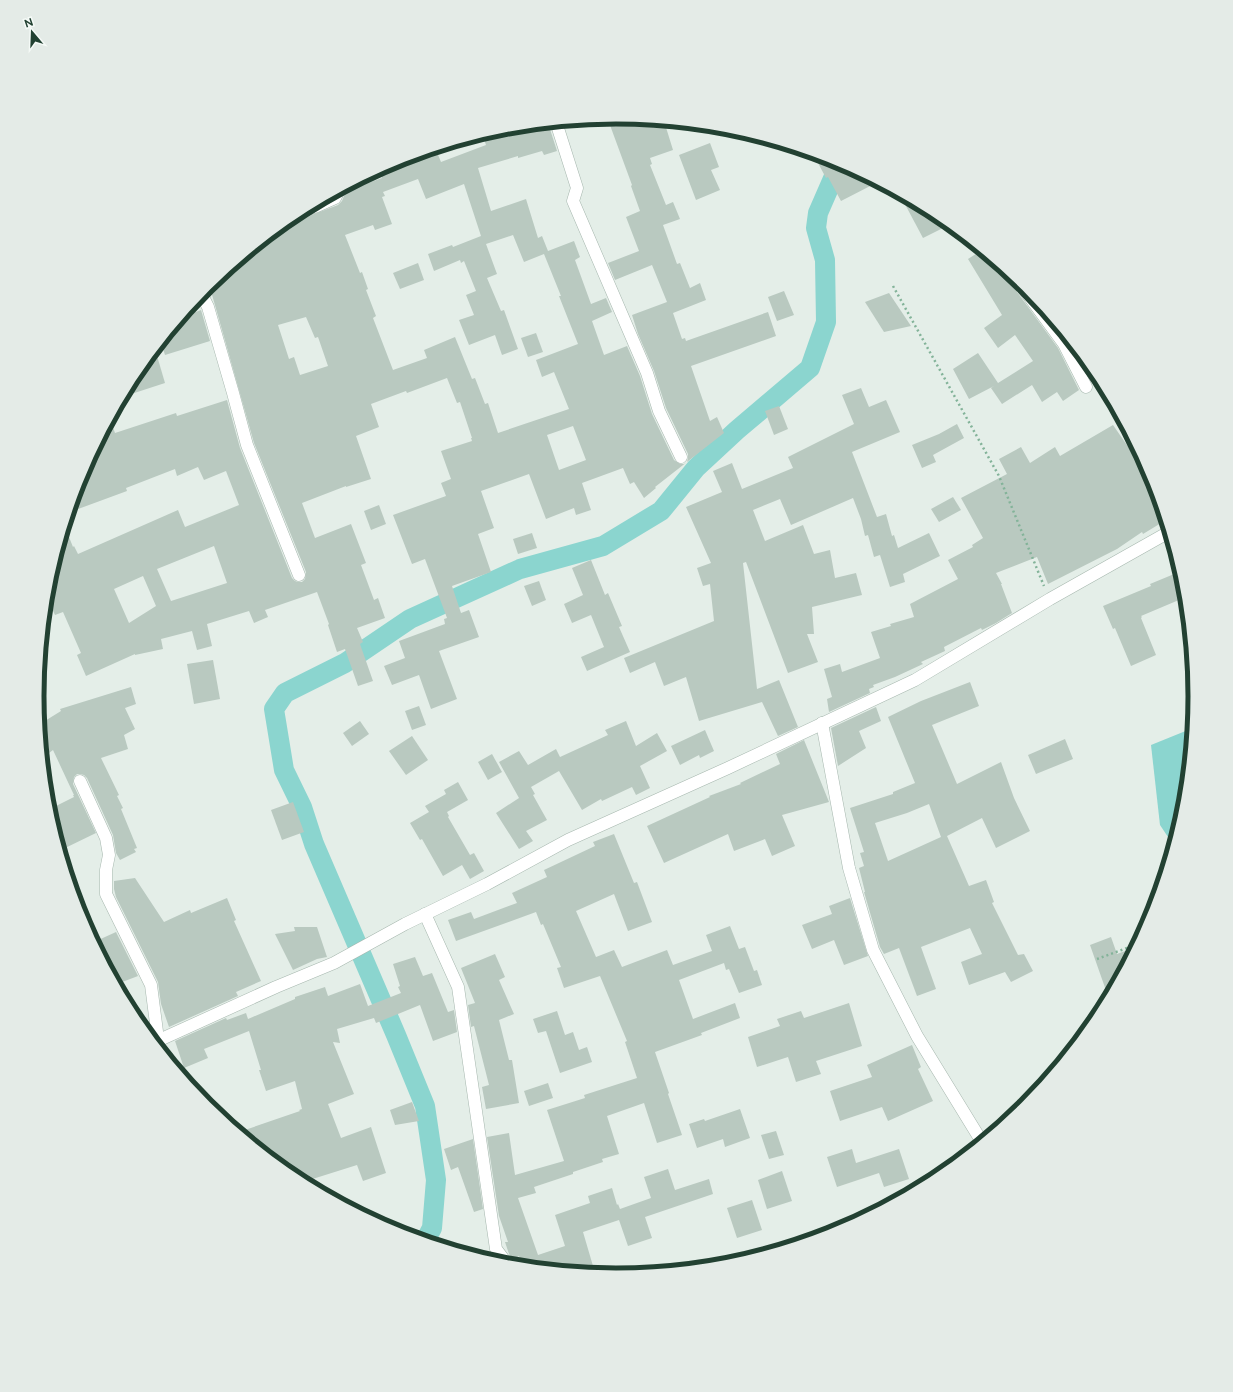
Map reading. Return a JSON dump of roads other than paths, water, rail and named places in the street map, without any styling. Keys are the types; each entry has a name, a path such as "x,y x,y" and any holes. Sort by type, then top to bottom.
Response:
{"street":[{"path":"558,127 577,188 573,201 647,373 659,411 681,457"},
{"path":"204,299 208,307 247,445 299,574"},
{"path":"1041,312 1064,344 1086,387"},
{"path":"160,1042 276,987 334,963 425,914 487,884 568,840 728,768 914,680 1050,599 1165,534"},
{"path":"822,724 849,868 873,950 917,1036 980,1138"},
{"path":"80,781 106,838 109,855 106,870 106,894 151,985 156,1037"},
{"path":"425,914 458,987 496,1249 501,1256"}],"water":[{"path":"1188,730 1184,771 1178,808 1170,840 1160,825 1151,745"}],"waterway":[{"path":"428,1236 432,1228 436,1180 425,1106 314,844 302,807 284,770 274,709 285,693 345,663 410,619 520,569 603,546 661,511 696,468 737,430 810,368 826,322 825,260 816,228 818,213 835,174 842,170"}]}
